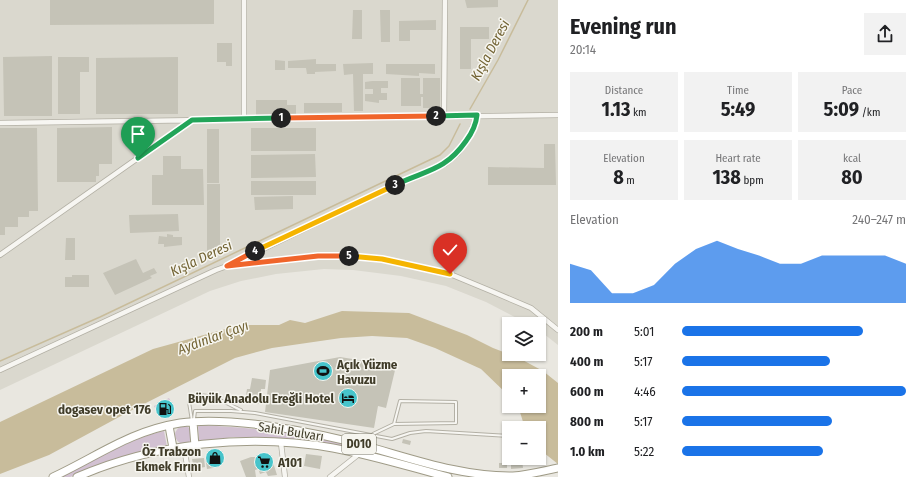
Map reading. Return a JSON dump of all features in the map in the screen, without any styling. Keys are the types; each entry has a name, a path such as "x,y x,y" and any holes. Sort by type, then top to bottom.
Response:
{"highway":[{"name":"Sahil Bulvarı","path":"53,477 134,435 169,426 193,422 231,422 308,433 346,441 463,472 507,476 535,473 558,468"},
{"path":"193,422 196,446"},
{"path":"169,426 173,448"},
{"name":"Sahil Bulvarı","path":"77,477 124,460 173,448 236,442 281,443 333,448 448,477"}],"street":[{"path":"244,0 244,119"},
{"path":"444,116 445,0"},
{"path":"0,370 227,266 402,182 445,164 457,154 469,137 474,127 477,115"},
{"path":"0,123 558,115"},
{"path":"0,255 192,120"},
{"path":"227,266 318,256 382,259 450,274 531,308 558,330"},
{"path":"281,443 285,477"},
{"path":"184,447 189,477"},
{"path":"330,477 359,454"}],"lane":[{"path":"193,422 190,419 189,402 192,398 201,396 211,396 244,412"},
{"path":"372,434 394,424 456,423 456,402 400,401 394,424"},
{"path":"193,422 195,411 244,412 372,434 392,439 410,433 426,431 502,436"}],"shaded area":[{"path":"0,0 558,0 558,345 546,336 546,317 515,317 486,302 446,286 401,276 353,270 324,269 276,274 241,281 210,291 0,390"},
{"path":"169,398 175,410 160,417 154,406"},
{"path":"198,425 247,428 296,434 368,450 391,458 290,440 233,437 199,442"},
{"path":"184,426 190,429 193,435 190,441 184,444 178,441 175,435 178,429"},
{"path":"164,431 167,447 101,464 70,477 60,477 124,445"}],"water":[{"name":"Aydınlar Çayı","path":"342,311 409,313 467,335 502,351 502,361 524,361 539,369 502,369 502,389 481,369 435,348 407,338 372,336 341,338 272,348 235,358 132,410 49,455 0,474 0,422 153,349 240,325 279,325 290,320 305,323"},
{"path":"546,373 558,383 558,464 546,455 546,421 523,421 520,413 546,413"}],"building":[{"path":"50,0 214,0 214,24 50,25"},
{"path":"465,0 498,0 498,7 467,8"},
{"path":"353,10 362,10 362,39 352,39"},
{"path":"380,10 390,10 390,42 381,42"},
{"path":"436,20 436,30 410,30 410,41 399,41 399,21"},
{"path":"460,27 489,27 489,39 471,39 471,69 460,69"},
{"path":"217,43 232,43 232,66 226,66 226,62 217,62"},
{"path":"52,56 52,116 4,116 3,57"},
{"path":"58,57 89,57 89,72 80,72 80,114 58,114"},
{"path":"178,57 178,114 96,114 96,58"},
{"path":"316,59 316,64 336,64 336,71 307,74 306,68 288,68 288,61"},
{"path":"275,60 285,61 285,70 275,70"},
{"path":"373,63 373,74 363,74 363,111 354,111 353,74 344,75 343,64"},
{"path":"386,64 435,64 435,74 419,73 419,76 386,74"},
{"path":"401,78 420,78 420,94 423,94 423,78 440,78 440,108 423,108 423,97 421,97 421,106 401,106"},
{"path":"388,81 388,88 381,88 381,93 387,93 387,100 379,100 379,103 365,101 365,94 373,94 373,89 365,89 365,82"},
{"path":"256,100 287,100 287,105 296,105 296,115 256,115"},
{"path":"304,103 342,103 342,112 304,113"},
{"path":"112,127 112,164 99,164 99,176 96,176 96,182 57,182 57,128"},
{"path":"0,128 37,128 38,211 29,211 29,217 18,217 18,227 5,227 5,235 0,235"},
{"path":"251,128 316,128 316,151 251,151"},
{"path":"207,129 219,129 219,183 207,183"},
{"path":"544,144 555,144 556,185 488,185 488,167 544,168"},
{"path":"315,154 316,177 251,178 251,155"},
{"path":"163,156 181,156 181,169 203,169 204,205 152,205 152,175 163,175"},
{"path":"251,181 316,181 316,195 251,195"},
{"path":"207,184 220,184 220,251 207,251"},
{"path":"293,196 293,209 255,210 254,197"},
{"path":"178,214 179,231 130,233 129,215"},
{"path":"167,234 173,235 173,237 182,237 182,245 164,247 164,244 158,244 159,236 167,237"},
{"path":"66,238 75,238 75,260 65,260"},
{"path":"136,259 143,273 154,268 157,273 150,276 152,278 115,295 103,273"},
{"path":"72,275 89,275 89,287 65,287 65,277 72,277"},
{"name":"Büyük Anadolu Ereğli Hotel","path":"340,357 396,366 386,408 378,406 374,428 265,412 270,370"},
{"path":"252,378 266,380 265,389 261,389 260,404 245,402 247,389 250,389"},
{"path":"403,439 411,441 410,445 402,443"},
{"path":"306,454 322,456 320,469 304,466"},
{"path":"218,455 219,467 207,469 205,457"},
{"path":"271,456 277,475 268,476 266,472 260,474 256,461"},
{"path":"255,457 258,469 255,470 256,477 246,477 240,461"},
{"path":"204,458 205,467 194,469 192,459"},
{"path":"499,463 502,463 502,465 507,465 507,468 499,468"},
{"path":"511,465 523,465 523,468 511,469"}],"waterway":[{"name":"Kışla Deresi","path":"470,109 498,60 528,0"},
{"name":"Kışla Deresi","path":"0,361 100,317 440,155 449,146 460,124"}],"place":[{"name":"Açık Yüzme Havuzu","path":"323,371"},
{"name":"Büyük Anadolu Ereğli Hotel","path":"348,398"},
{"name":"dogasev opet 176","path":"165,409"},
{"name":"Öz Trabzon Ekmek Fırını","path":"215,458"},
{"name":"A101","path":"264,462"}],"route":[{"path":"138,158 192,120 477,115 474,127 469,137 457,154 445,164 402,182 227,266 318,256 343,256 382,259 450,274"}]}
